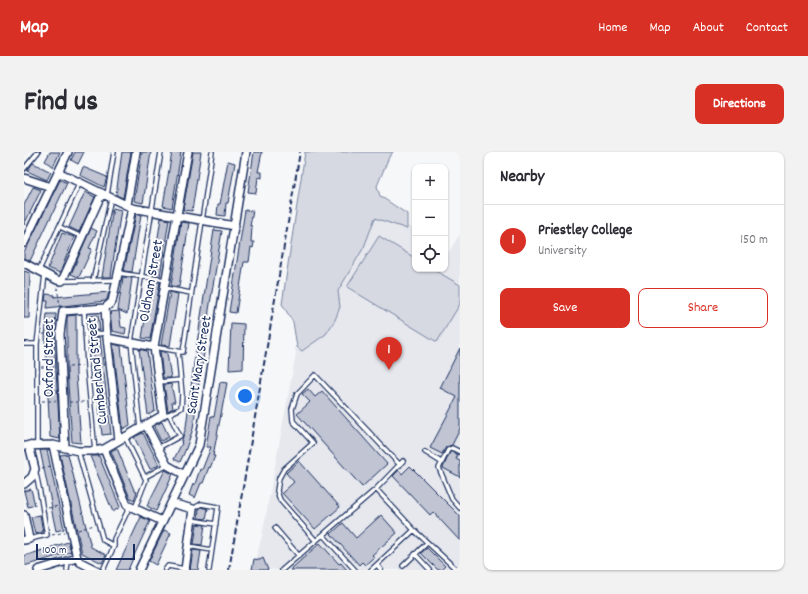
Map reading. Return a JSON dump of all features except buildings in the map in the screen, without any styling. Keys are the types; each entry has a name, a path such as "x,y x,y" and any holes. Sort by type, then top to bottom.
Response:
{"street":[{"path":"24,243 68,152"},
{"name":"Cumberland Street","path":"122,439 107,336 105,308 112,302 118,272 129,207 136,152"},
{"name":"Oldham Street","path":"166,415 154,347 188,152"},
{"name":"Saint Mary Street","path":"139,570 171,502 186,475 199,444 246,152"},
{"path":"58,172 129,207 235,226"},
{"path":"25,180 51,187"},
{"path":"24,263 60,281 82,237 107,195"},
{"name":"Oxford Street","path":"65,447 60,334 63,311 105,308"},
{"path":"107,336 154,347"},
{"path":"24,484 32,476 35,469 26,445 53,445 78,450 95,451 104,449 166,415"},
{"path":"143,427 158,448 167,465 186,475"},
{"path":"53,445 77,558 80,562 96,570"},
{"path":"104,449 127,505 162,521"},
{"path":"171,502 193,509 185,569"},
{"path":"24,515 26,539"},
{"path":"38,570 77,558"}],"lane":[{"path":"24,169 38,152"},
{"path":"93,281 114,152"},
{"path":"143,427 131,342 161,152"},
{"path":"154,347 183,352 212,152"},
{"path":"37,445 37,344 42,273 60,226 80,182"},
{"path":"60,226 82,237"},
{"path":"118,272 166,280"},
{"path":"60,281 116,280"},
{"path":"164,288 191,293"},
{"path":"84,310 95,451"},
{"path":"85,335 107,336"},
{"path":"24,344 37,344"},
{"path":"158,448 180,436 166,415 181,408 182,394 178,351"},
{"path":"316,541 280,500 277,491 279,478 284,469 313,443 293,421 292,409 297,394 315,375 400,465"},
{"path":"159,382 180,380"},
{"path":"103,570 114,546 114,540 146,480 122,439"},
{"path":"460,452 452,448 448,450 440,470 452,498 460,508"},
{"path":"78,450 102,540 114,546"},
{"path":"426,452 442,462"},
{"path":"282,570 376,489 403,461"},
{"path":"145,477 167,465"},
{"path":"26,539 47,535 42,509 41,492 35,469"},
{"path":"376,489 426,543 457,570"},
{"path":"193,509 201,504 218,506 209,570"},
{"path":"192,520 216,524"},
{"path":"274,528 299,556"},
{"path":"371,570 414,530"},
{"path":"323,535 355,570"},
{"path":"403,566 426,543"},
{"path":"188,546 212,550"},
{"path":"415,554 430,570"},
{"path":"67,570 68,560"},
{"path":"377,565 381,570"},
{"path":"165,570 168,566 185,569"}],"path":[{"path":"60,281 60,307 63,311"},
{"path":"38,334 60,334"},
{"path":"37,402 91,402"},
{"path":"35,469 57,464"},
{"path":"42,509 65,504"},
{"path":"47,535 98,524"}],"shaded area":[{"path":"305,152 393,152 389,157 377,186 380,196 407,214 407,229 375,218 364,247 338,291 340,307 335,320 326,334 302,351 297,347 293,322 282,304"},
{"path":"365,197 412,228 412,272 448,272 448,251 449,252 460,234 460,570 253,570 262,536 296,353 295,348"},
{"path":"379,236 412,256 412,272 438,272 460,285 460,304 437,342 347,287"}],"railway":[{"path":"229,570 300,152"}],"place":[{"name":"Priestley College","path":"389,370"}]}
